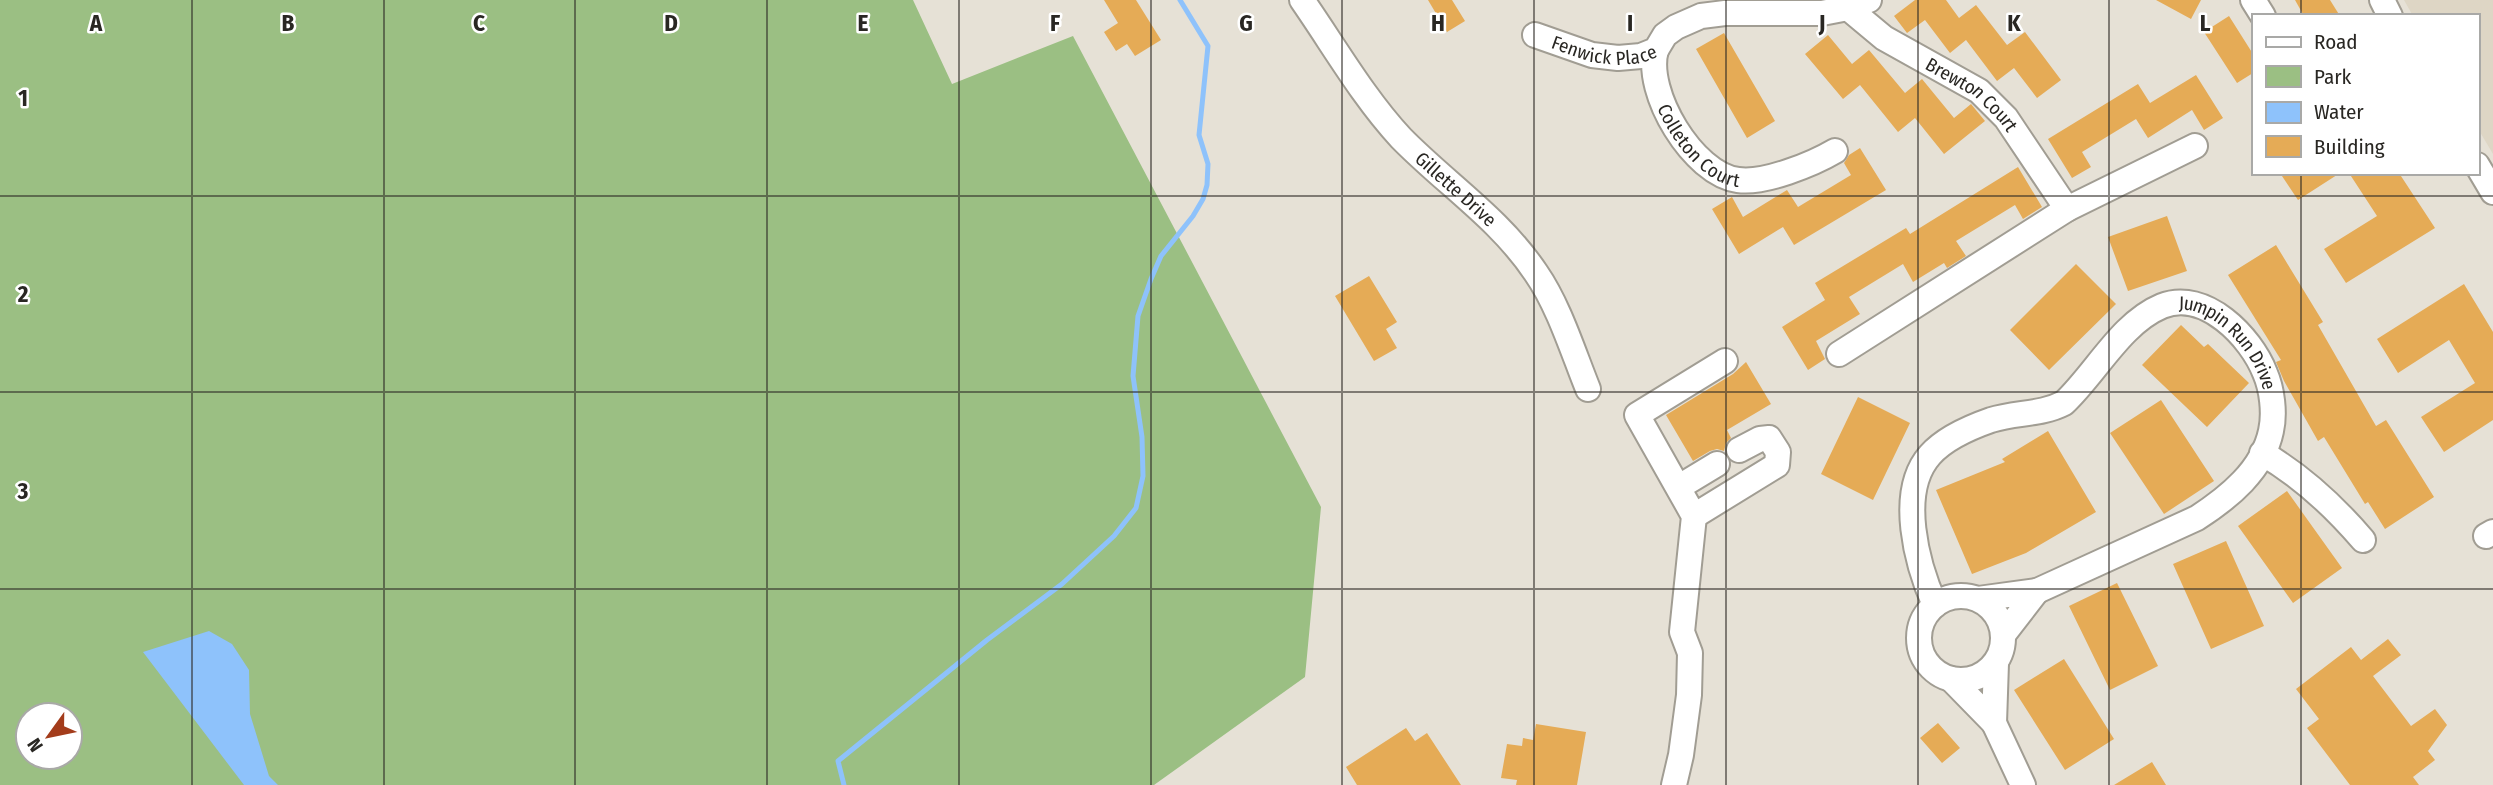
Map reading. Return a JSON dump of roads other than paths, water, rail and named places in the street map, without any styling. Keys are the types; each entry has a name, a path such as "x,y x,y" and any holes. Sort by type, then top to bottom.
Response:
{"street":[{"name":"Gillette Drive","path":"1302,0 1386,121 1490,217 1519,249 1538,275 1588,389"},
{"name":"Fenwick Place","path":"1535,35 1592,55 1618,58 1641,56 1656,50 1665,35 1676,27 1700,16 1751,12 1803,15 1858,4"},
{"name":"Brewton Court","path":"1858,4 1884,38 1979,91 2006,118 2067,209"},
{"name":"Colleton Court","path":"1656,50 1653,67 1659,94 1669,116 1688,146 1714,170 1738,180 1750,180 1800,168 1835,151"},
{"path":"1839,354 2067,209 2195,146"},
{"path":"2479,168 2493,192"},
{"name":"Jumpin Run Drive","path":"1936,605 1919,561 1913,499 1917,478 1929,455 1940,445 1990,420 2043,412 2064,403 2133,325 2166,304 2190,303 2217,315 2242,337 2265,372 2271,401 2271,432 2262,453 2238,488 2197,518 2037,591 1978,599 1956,597 1936,605 1922,623 1920,645 1929,665 1951,679 1994,723 2023,785"},
{"path":"1674,785 1689,695 1690,653 1682,632 1694,516 1637,415 1725,361"},
{"path":"1694,516 1777,465 1778,452 1769,438 1760,439 1739,450"},
{"path":"2262,453 2319,492 2363,540"},
{"path":"1679,487 1717,464"},
{"name":"Jumpin Run Drive","path":"1994,723 1996,663 2003,644 2003,635 2037,591"},
{"path":"1978,599 1995,613 2003,635"},
{"path":"1951,679 1968,680 1978,677 1996,663"}],"water":[{"path":"209,631 232,644 249,670 250,714 269,776 278,785 244,785 143,652"}],"waterway":[{"path":"844,785 838,761 987,640 1062,584 1114,536 1136,508 1143,476 1142,437 1133,376 1138,316 1161,256 1193,216 1203,199 1207,185 1208,164 1199,135 1208,46 1180,0"}]}
